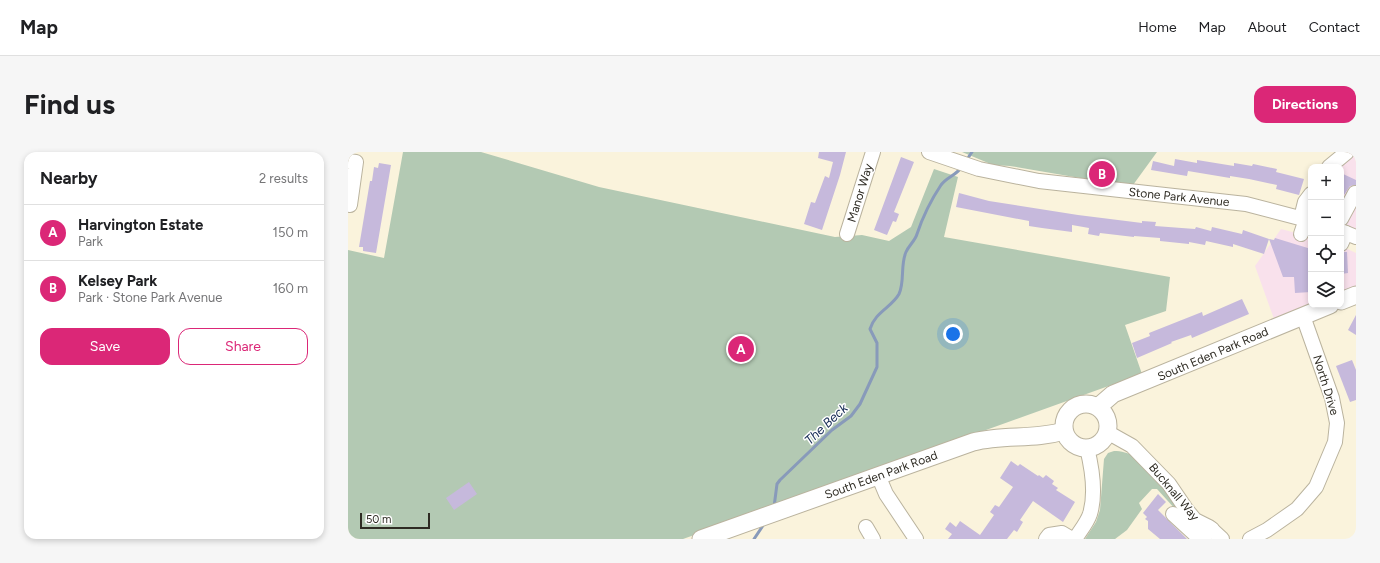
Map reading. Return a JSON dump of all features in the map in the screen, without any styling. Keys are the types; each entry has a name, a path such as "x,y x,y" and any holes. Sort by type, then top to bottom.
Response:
{"main road":[{"path":"1344,300 1356,294"},
{"name":"South Eden Park Road","path":"1098,407 1102,401 1113,394 1321,308"},
{"path":"1085,403 1098,407 1103,411 1108,420 1107,432 1101,442 1087,448 1076,445 1064,431 1065,418 1074,408 1085,403"},
{"name":"South Eden Park Road","path":"701,539 983,439 1038,437 1064,431"}],"street":[{"name":"Manor Way","path":"847,234 873,152"},
{"name":"Stone Park Avenue","path":"929,152 979,169 1039,181 1246,204 1306,219"},
{"path":"1333,164 1347,152"},
{"path":"348,161 356,162 350,205"},
{"path":"1344,213 1355,193"},
{"path":"1301,234 1306,219 1305,202 1308,198"},
{"name":"North Drive","path":"1250,539 1267,530 1297,509 1316,487 1335,442 1337,422 1332,398 1303,316"},
{"name":"Bucknall Way","path":"1107,432 1132,446 1170,484 1195,520 1217,534"},
{"path":"1075,539 1090,514 1093,494 1090,461 1087,448"},
{"path":"878,475 886,494 916,539"},
{"path":"1173,514 1199,538 1217,534"},
{"path":"1046,539 1049,535 1062,533 1072,539"}],"shaded area":[{"path":"1337,152 1356,152 1356,229 1344,225 1344,164 1323,164"},
{"path":"1281,229 1308,236 1308,306 1274,319 1255,266"},
{"path":"1344,247 1356,253 1356,286 1344,292"}],"green space":[{"path":"403,152 481,152 599,187 835,237 862,235 889,241 911,227 934,169 958,177 944,237 1170,277 1166,311 1125,325 1142,374 683,539 348,539 348,250 384,258"},
{"path":"962,152 1157,152 1133,185 1086,179 1010,166 993,165"},
{"path":"1114,451 1125,452 1140,460 1148,473 1159,480 1186,521 1157,489 1152,489 1139,503 1142,509 1127,530 1115,539 1085,539 1096,522 1100,510 1104,459 1108,453"}],"building":[{"path":"819,152 846,152 822,230 804,224 811,202 815,203 825,176 829,178 833,162 818,158"},
{"path":"901,157 914,162 894,212 899,214 896,222 893,221 887,235 874,230"},
{"path":"1175,159 1197,163 1197,160 1234,166 1234,163 1252,166 1253,164 1277,169 1276,172 1304,179 1299,195 1276,189 1277,185 1249,179 1230,176 1230,178 1188,171 1187,176 1151,170 1153,161 1174,166"},
{"path":"379,163 391,165 376,253 363,251 363,247 359,247 370,181 372,181 374,167 378,168"},
{"path":"1344,174 1356,180 1356,185 1350,186 1344,195"},
{"path":"959,193 989,201 1078,215 1142,223 1142,221 1156,222 1155,226 1195,229 1196,227 1211,231 1212,227 1242,234 1243,230 1269,239 1264,254 1233,244 1233,247 1206,241 1205,245 1189,242 1189,244 1160,241 1160,238 1100,233 1099,236 1088,234 1089,228 1072,225 1072,232 1042,228 1029,226 1029,221 956,207"},
{"path":"1275,238 1308,248 1308,292 1295,293 1294,277 1283,277 1269,239 1274,240"},
{"path":"1344,252 1347,252 1348,273 1344,274"},
{"path":"1242,299 1249,314 1192,338 1191,335 1171,342 1172,343 1137,358 1132,343 1150,336 1149,333 1202,312 1203,316"},
{"path":"1356,315 1356,335 1348,330"},
{"path":"1352,360 1356,370 1356,400 1350,402 1336,366"},
{"path":"1011,461 1018,466 1020,464 1043,478 1046,475 1054,481 1052,484 1058,488 1056,490 1075,502 1063,522 1033,501 1020,520 1023,522 1017,532 1014,530 1007,539 948,539 952,534 945,529 950,522 956,527 960,521 980,535 994,515 990,512 995,505 999,507 1013,487 1000,478"},
{"path":"469,482 477,494 454,510 446,498"},
{"path":"1158,494 1166,502 1158,510 1187,539 1160,539 1148,529 1148,521 1145,519 1147,517 1143,513"}],"waterway":[{"name":"The Beck","path":"966,161 972,152"},
{"name":"The Beck","path":"774,507 777,484 780,480 832,430 851,416 860,404 877,367 877,343 870,329 872,323 896,299 899,294 902,284 904,257 916,236 934,196 943,182 962,167"},
{"name":"The Beck","path":"754,539 764,524"}],"place":[{"name":"Kelsey Park","path":"1102,174"},
{"name":"Harvington Estate","path":"741,349"}]}
